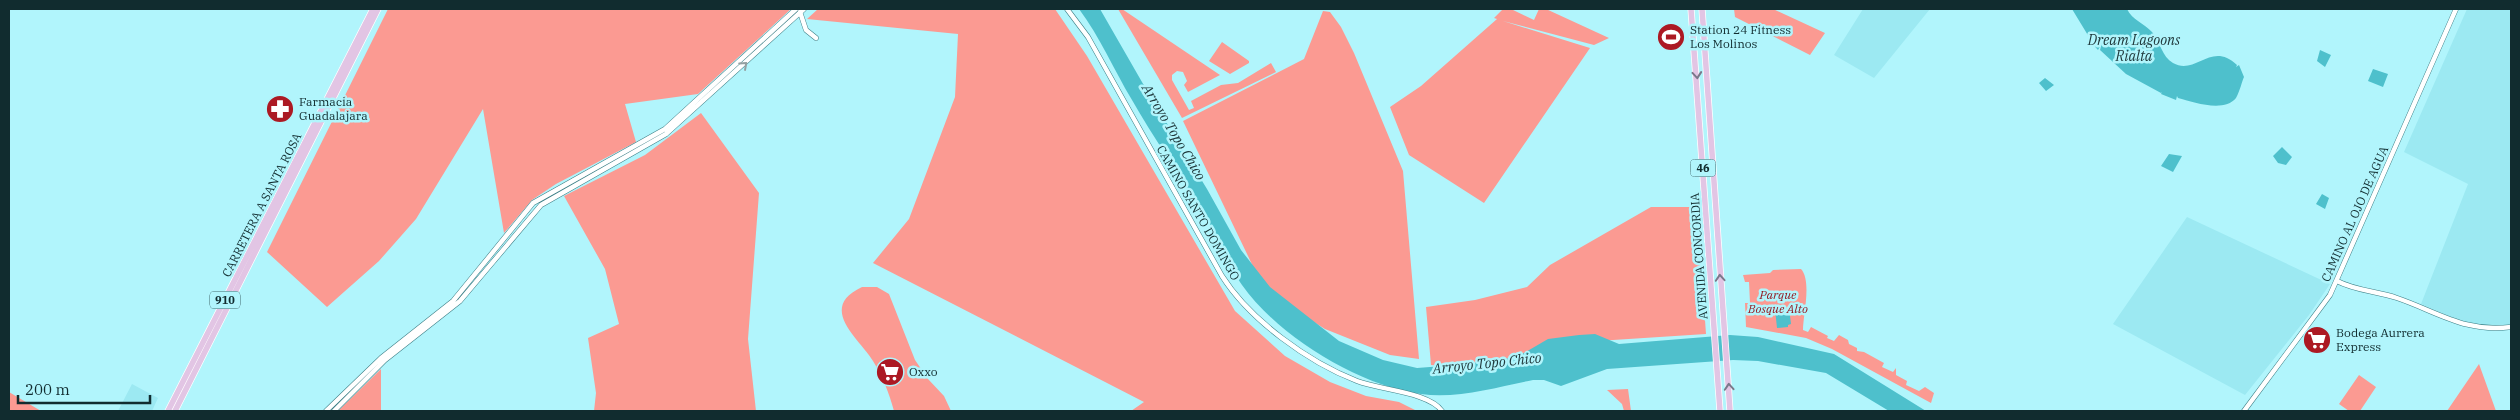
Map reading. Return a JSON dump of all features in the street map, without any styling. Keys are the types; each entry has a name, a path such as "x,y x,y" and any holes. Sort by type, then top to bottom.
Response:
{"main road":[{"name":"CARRETERA A SANTA ROSA","path":"168,411 376,9"},
{"name":"CARRETERA A SANTA ROSA","path":"175,411 376,9"},
{"name":"AVENIDA CONCORDIA","path":"1691,9 1720,411"},
{"name":"AVENIDA CONCORDIA","path":"1701,11 1730,411"}],"street":[{"name":"CAMINO SANTO DOMINGO","path":"1067,9 1088,38 1222,276 1245,307 1303,352 1345,376 1373,386 1426,399 1436,404 1442,411"},
{"name":"CAMINO AL OJO DE AGUA","path":"2244,411 2323,306 2337,281 2456,9"},
{"path":"800,10 806,30 816,38"},
{"path":"326,411 381,358 453,301 533,204 664,129 800,10"},
{"path":"334,411 385,360 460,301 540,204 666,134 800,10"},
{"path":"2337,281 2346,286 2397,298 2477,328 2511,326"}],"shaded area":[{"path":"1863,9 1930,9 1874,78 1834,55"},
{"path":"2467,9 2511,9 2511,324 2479,329 2421,304 2468,184 2404,152"},
{"path":"2187,217 2330,284 2309,315 2245,395 2113,324"},
{"path":"132,384 158,398 152,411 118,411"}],"green space":[{"path":"388,9 791,9 698,94 625,104 636,142 556,184 532,200 504,233 483,109 416,219 379,261 327,307 267,252"},
{"path":"818,9 1055,9 1087,56 1235,311 1285,356 1330,382 1366,396 1399,402 1417,411 1131,411 1144,402 873,263 909,219 955,97 958,34 807,19"},
{"path":"1118,9 1122,9 1220,75 1188,92 1184,85 1187,81 1183,72 1177,71 1172,75 1172,80 1189,110 1194,108 1191,101 1221,85 1238,83 1271,63 1276,72 1182,118"},
{"path":"1503,9 1511,9 1534,20 1539,9 1546,9 1609,38 1594,45 1503,21 1590,48 1484,203 1409,155 1390,107 1421,86 1497,19 1494,18"},
{"path":"1734,9 1773,9 1825,33 1810,55 1735,17"},
{"path":"1323,11 1330,12 1341,27 1354,53 1403,171 1419,359 1390,355 1325,329 1285,304 1261,283 1183,121 1304,59"},
{"path":"1222,42 1249,61 1249,63 1230,74 1209,61"},
{"path":"701,113 759,193 748,339 756,411 594,411 596,393 588,338 619,324 605,269 564,196 645,155"},
{"path":"1651,207 1697,207 1706,334 1582,342 1571,353 1465,368 1431,365 1426,307 1475,300 1527,287 1550,265"},
{"name":"Parque Bosque Alto","path":"1801,269 1806,281 1803,330 1808,332 1811,327 1834,341 1839,335 1848,340 1849,344 1857,348 1857,351 1864,352 1884,363 1882,367 1893,372 1896,368 1896,375 1907,381 1906,385 1919,391 1925,387 1934,393 1931,403 1832,349 1806,338 1746,327 1745,303 1750,303 1749,282 1745,282 1743,275 1770,273 1773,270"},
{"path":"862,287 877,287 889,294 915,360 928,379 944,396 951,411 894,411 880,373 845,323 842,314 843,304 849,295"},
{"path":"2479,364 2496,411 2447,411"},
{"path":"381,369 381,411 338,411"},
{"path":"2359,375 2376,387 2360,411 2349,411 2339,404"},
{"path":"1628,389 1631,411 1624,411 1622,404 1607,390"},
{"path":"9,392 41,411 9,411"}],"water":[{"name":"Arroyo Topo Chico","path":"1079,9 1100,9 1241,250 1270,287 1339,341 1383,360 1417,368 1517,357 1548,339 1579,335 1595,334 1619,344 1730,335 1758,337 1834,354 1926,411 1889,411 1826,373 1758,361 1733,360 1607,369 1561,386 1544,380 1533,380 1477,392 1449,395 1421,394 1372,381 1322,356 1298,340 1257,304 1242,285 1200,208 1140,114 1100,42"},
{"name":"Dream Lagoons Rialta","path":"2072,9 2127,9 2132,16 2152,32 2169,60 2181,66 2211,57 2228,58 2237,65 2236,67 2239,65 2244,77 2236,98 2224,105 2216,106 2192,102 2177,96 2176,100 2161,94 2162,92 2126,74 2100,50 2102,43 2098,50 2088,39 2091,37 2089,37"},
{"path":"2320,50 2331,55 2325,67 2317,61"},
{"path":"2373,69 2388,74 2383,87 2368,81"},
{"path":"2045,78 2054,85 2046,91 2039,83"},
{"path":"2282,147 2292,157 2286,165 2278,163 2273,156"},
{"path":"2169,154 2182,156 2173,172 2161,166"},
{"path":"2322,194 2329,198 2325,209 2316,204"},
{"path":"1789,308 1791,324 1788,327 1777,328 1775,309"}],"place":[{"name":"Station 24 Fitness Los Molinos","path":"1671,37"},
{"name":"Farmacia Guadalajara","path":"280,109"},
{"name":"Bodega Aurrera Express","path":"2317,340"},
{"name":"Oxxo","path":"890,372"}]}
